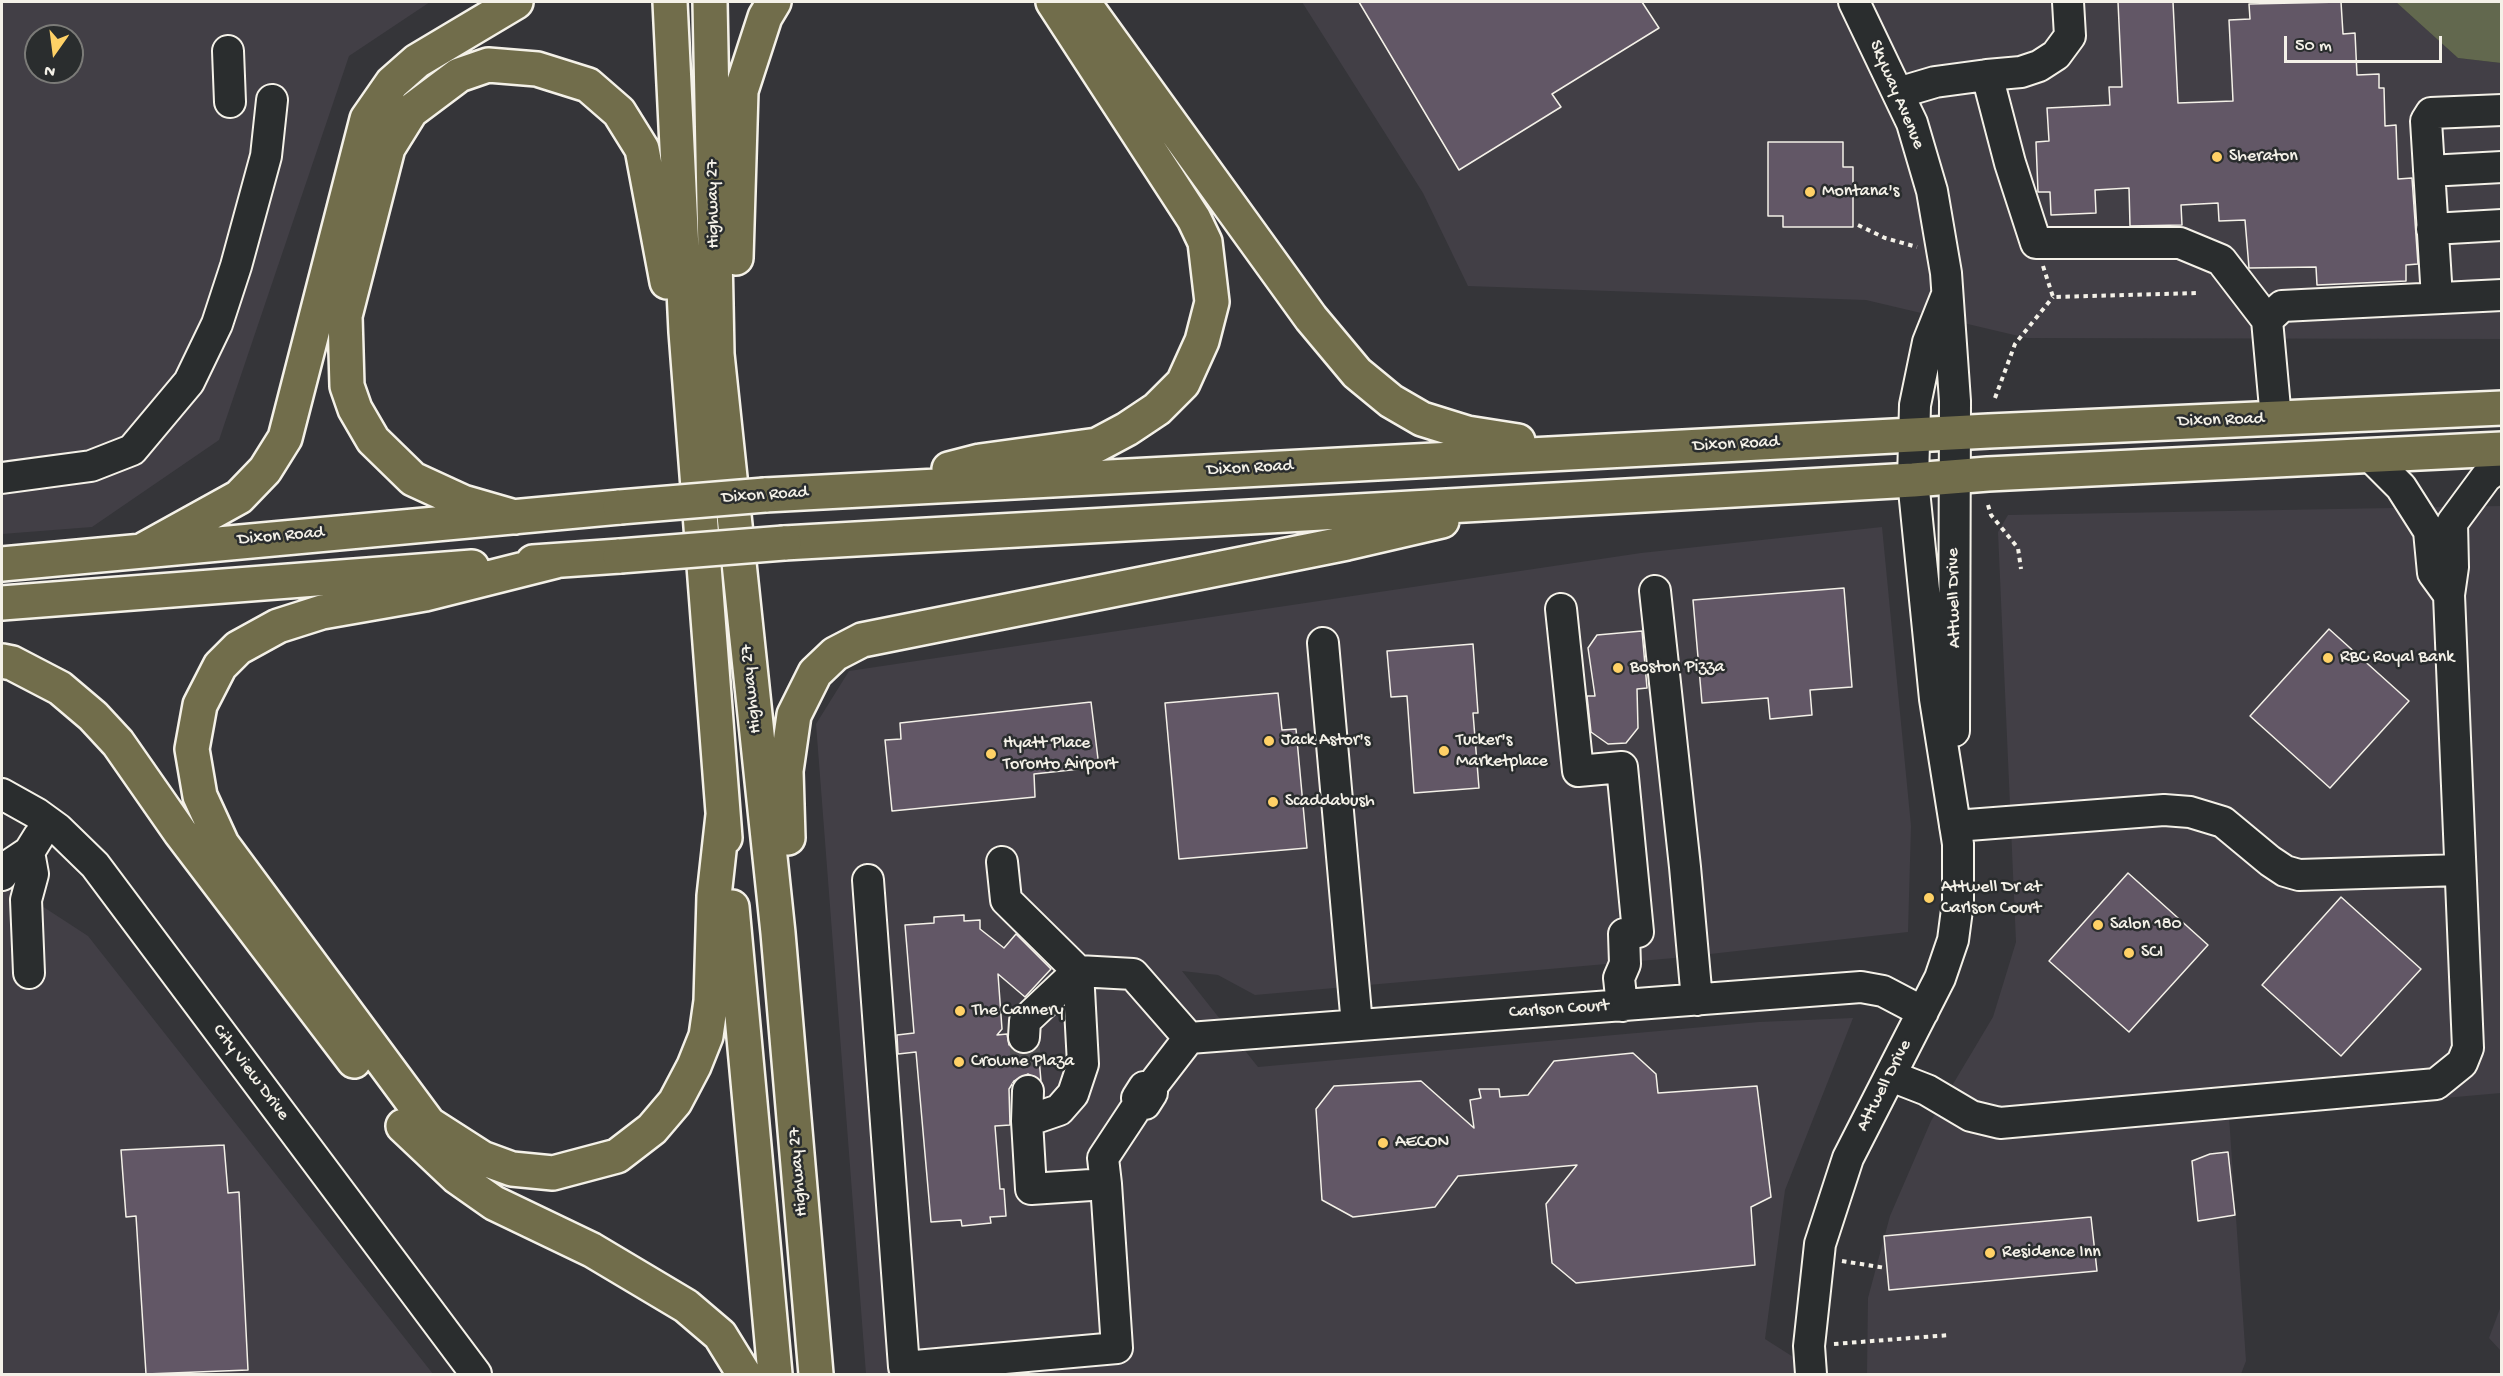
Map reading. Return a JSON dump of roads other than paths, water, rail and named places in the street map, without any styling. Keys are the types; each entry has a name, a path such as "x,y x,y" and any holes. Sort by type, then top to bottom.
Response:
{"main road":[{"path":"145,549 239,497 265,470 285,438 366,119 392,83 417,61 516,2"},
{"name":"Highway 27","path":"670,2 686,332 723,815 775,1374"},
{"name":"Highway 27","path":"710,2 717,354 778,933 816,1374"},
{"path":"717,354 736,273 741,91 765,16 774,2"},
{"path":"855,490 980,461 1097,445 1157,410 1183,383 1202,341 1212,302 1205,242 1194,219 1053,2"},
{"path":"1083,2 1311,318 1357,373 1391,401 1422,419 1467,433 1606,451"},
{"path":"515,517 463,502 413,479 374,440 355,409 347,386 345,316 388,148 411,111 459,75 488,65 537,69 588,85 619,111 642,148 666,280 686,332"},
{"name":"Dixon Road","path":"2,564 145,549 765,495 1915,437 1955,433 2502,408"},
{"path":"2,603 784,543 1530,500 2502,449"},
{"path":"778,933 789,852 786,771 794,715 815,673 835,654 862,640 1347,543 1530,500"},
{"path":"556,561 425,594 322,612 278,626 238,648 220,666 200,705 192,750 200,796 222,844 429,1124 482,1158 512,1169 553,1173 617,1156 643,1136 675,1102 694,1066 706,1036 711,1001 714,896 723,815"},
{"path":"2,661 60,688 93,716 118,743 180,832 408,1133 457,1177 494,1203 592,1250 686,1305 720,1335 744,1374"}],"street":[{"name":"Skyway Avenue","path":"1854,2 1912,123 1932,191 1944,255 1955,401 1955,433"},
{"path":"1898,93 1935,82 2021,72 2039,66 2056,55 2070,36 2068,2"},
{"path":"228,51 230,102"},
{"path":"1987,75 2010,163 2036,243 2180,243 2221,260 2267,320 2276,419"},
{"path":"2,478 91,466 132,450 189,382 217,324 236,266 266,156 272,100"},
{"path":"2437,298 2426,121 2431,113 2502,110"},
{"path":"2429,171 2502,167"},
{"path":"2432,229 2502,225"},
{"path":"2267,320 2282,306 2502,295"},
{"name":"Skyway Avenue","path":"1915,437 1916,405 1928,342 1946,297"},
{"name":"Attwell Drive","path":"1954,813 1953,477 1955,433"},
{"name":"Attwell Drive","path":"1810,1360 1820,1244 1848,1158 1940,978 1953,940 1959,865 1954,813 1935,699 1913,480 1915,437"},
{"path":"2370,456 2401,487 2429,531 2433,573 2449,595"},
{"path":"1891,1076 1927,1090 1971,1116 2000,1123 2436,1084 2462,1063 2468,1048 2449,595 2453,567 2452,523 2486,477 2502,465"},
{"path":"1655,591 1685,867 1696,1000"},
{"path":"1561,609 1578,771 1622,768 1622,934 1625,964 1620,992"},
{"path":"1323,643 1357,1025"},
{"name":"City View Drive","path":"2,795 49,822 95,865 476,1374"},
{"path":"1954,813 2164,810 2190,812 2223,822 2270,861 2285,871 2299,875 2460,870"},
{"path":"2,875 8,866 29,852 49,822"},
{"path":"29,852 33,874 26,900 29,974"},
{"path":"868,880 904,1367 1118,1348 1103,1158 1145,1095 1189,1038 1133,974 1078,971 1006,900 1002,862"},
{"path":"1024,1037 1025,1022 1078,971"},
{"path":"1027,1121 1059,1110 1073,1094 1083,1064 1078,971"},
{"name":"Carlson Court","path":"1189,1038 1357,1025 1620,992 1696,1000 1861,987 1882,991 1923,1012"},
{"path":"1028,1091 1027,1121 1031,1189 1106,1185"}],"tunnel":[{"path":"1024,1037 1028,1091"}],"place":[{"name":"Sheraton","path":"2217,157"},
{"name":"Montana's","path":"1810,192"},
{"name":"RBC Royal Bank","path":"2328,658"},
{"name":"Boston Pizza","path":"1618,668"},
{"name":"Jack Astor's","path":"1269,741"},
{"name":"Tucker's Marketplace","path":"1444,751"},
{"name":"Hyatt Place Toronto Airport","path":"991,754"},
{"name":"Scaddabush","path":"1273,802"},
{"name":"Attwell Dr at Carlson Court","path":"1929,898"},
{"name":"Salon 180","path":"2098,925"},
{"name":"SCI","path":"2129,953"},
{"name":"The Cannery","path":"960,1011"},
{"name":"Crowne Plaza","path":"959,1062"},
{"name":"AECON","path":"1383,1143"},
{"name":"Residence Inn","path":"1990,1253"}]}
